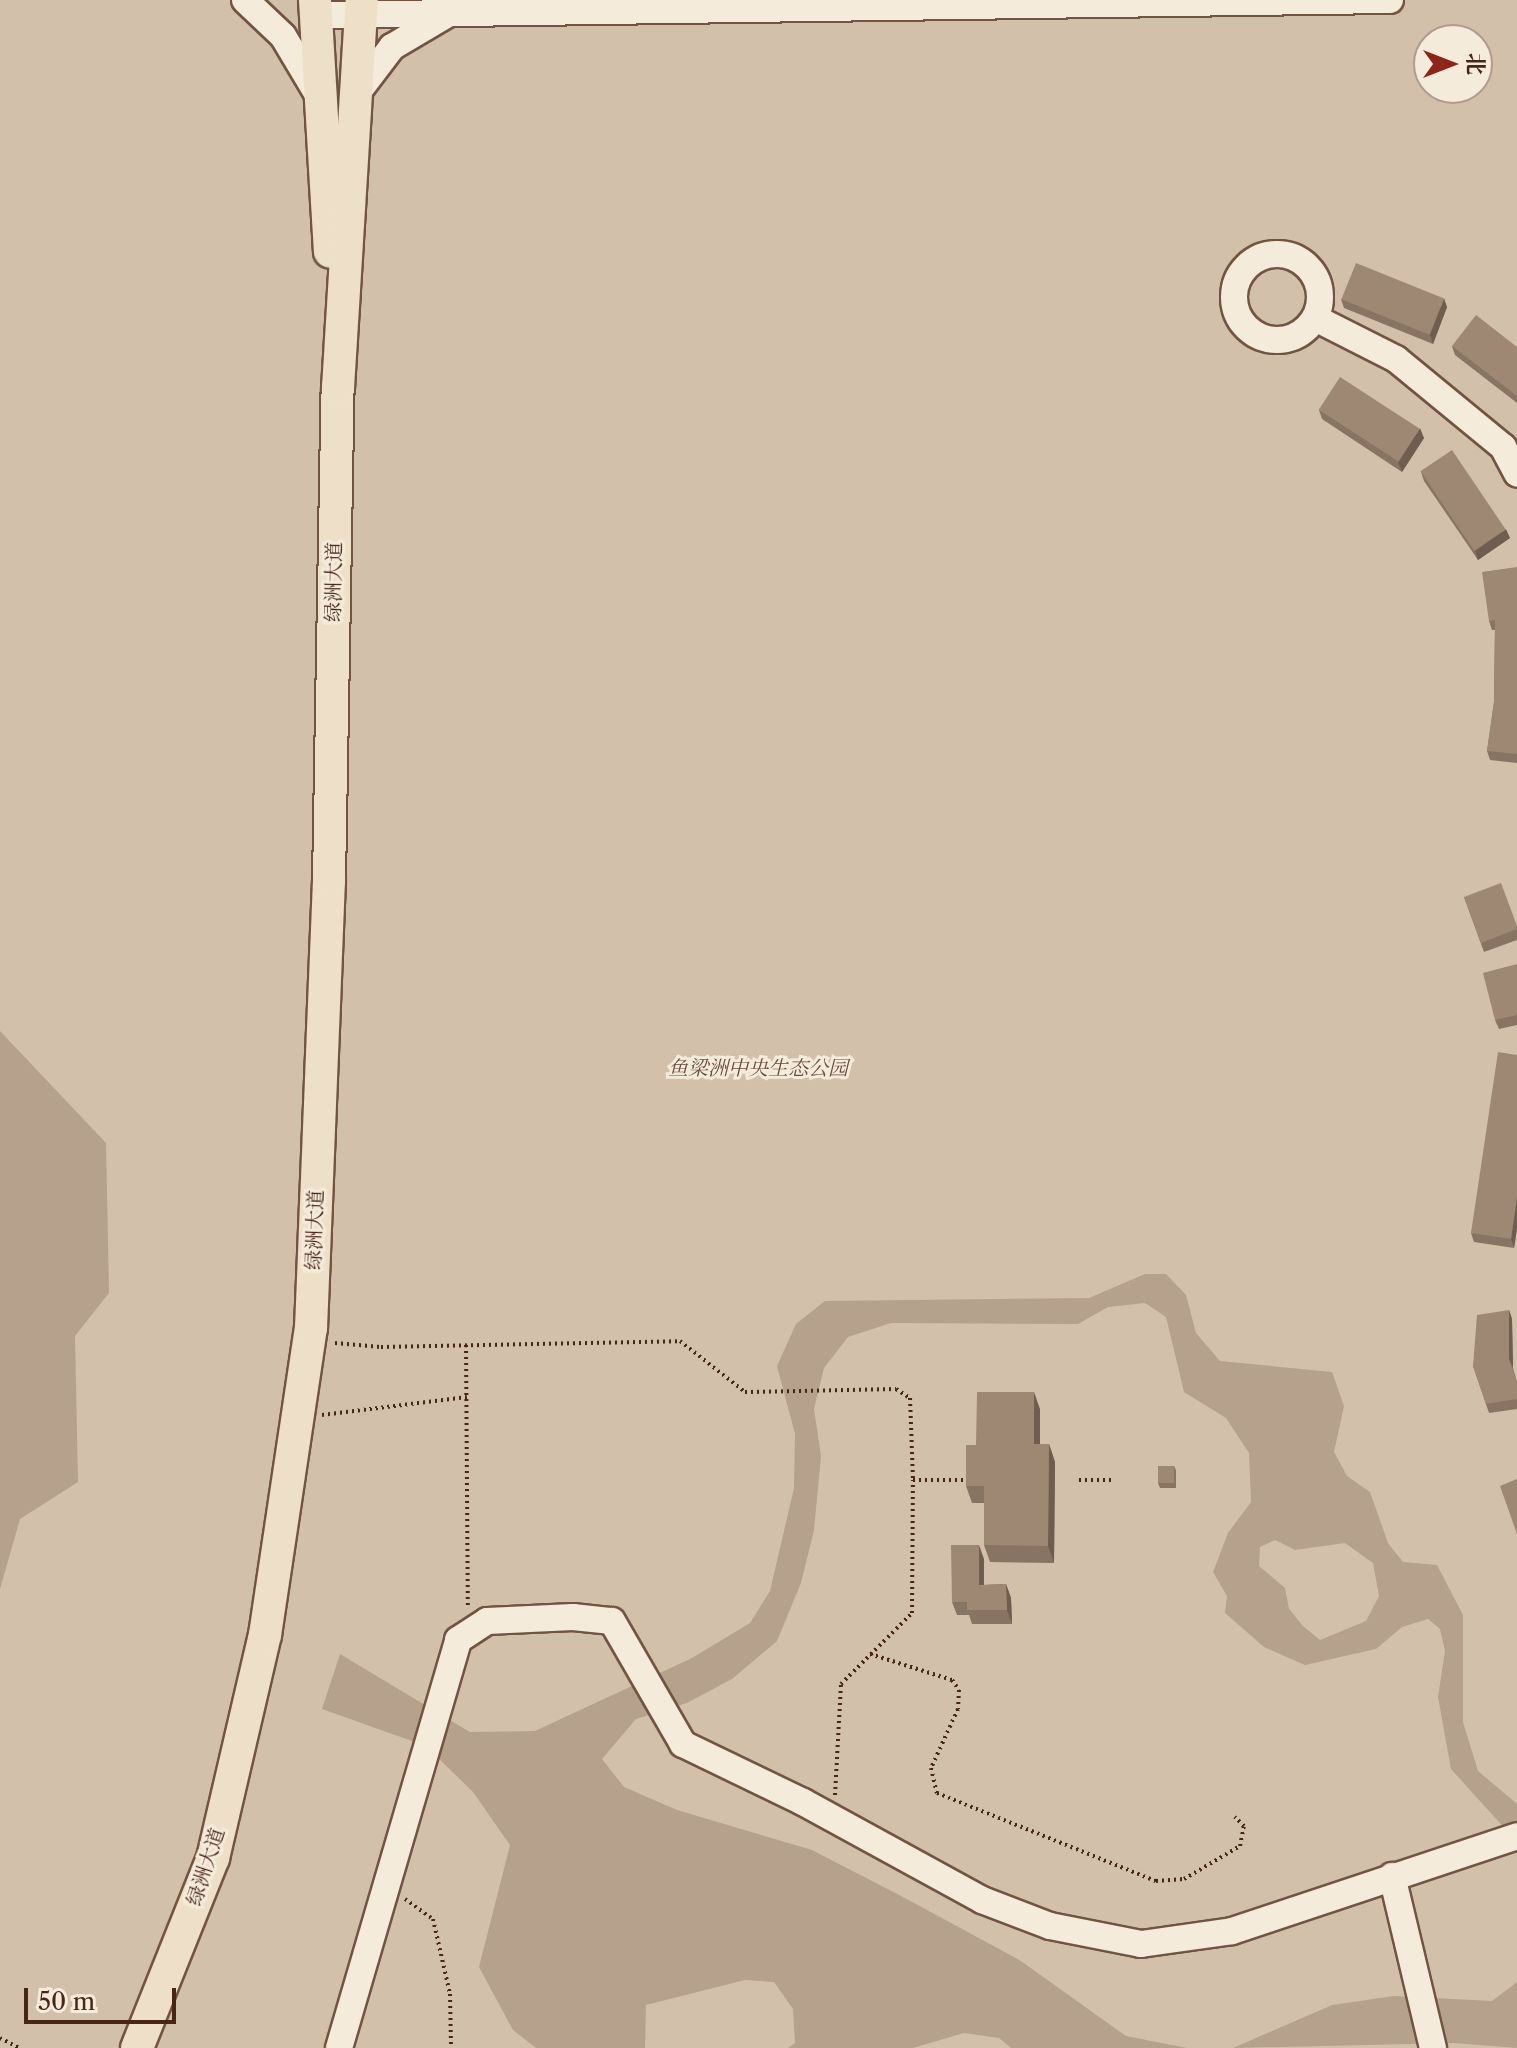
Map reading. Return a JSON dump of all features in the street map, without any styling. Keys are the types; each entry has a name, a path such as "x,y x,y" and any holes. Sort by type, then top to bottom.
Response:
{"main road":[{"name":"绿洲大道","path":"137,2048 213,1858 265,1635 310,1335 329,881 338,388 362,7"},
{"name":"绿洲大道","path":"315,8 338,388"}],"street":[{"path":"245,0 283,36 320,99"},
{"path":"315,8 1390,0"},
{"path":"357,93 392,47 459,9"},
{"path":"1315,318 1396,359 1503,447 1517,473"},
{"path":"339,2048 458,1640 487,1621 573,1617 612,1621 683,1744 835,1820 982,1900 1050,1926 1141,1944 1232,1931 1517,1836"},
{"path":"1392,1876 1433,2048"}],"path":[{"path":"310,1335 347,1347 680,1341 745,1392 896,1389 910,1398 912,1613 841,1684 835,1820"},
{"path":"466,1345 469,1633"},
{"path":"297,1418 467,1397"},
{"path":"913,1480 972,1480"},
{"path":"1079,1480 1114,1480"},
{"path":"870,1654 952,1680 959,1690 958,1709 931,1768 930,1780 937,1793 1156,1881 1184,1879 1240,1846 1244,1826 1235,1817"},
{"path":"386,1887 433,1919 450,1994 451,2048"},
{"path":"0,2038 20,2048"}],"green space":[{"name":"鱼梁洲中央生态公园","path":"0,0 1517,0 1517,2048 0,2048"}],"shaded area":[{"path":"0,1031 106,1143 109,1293 75,1336 78,1482 20,1519 0,1589"},
{"path":"1145,1274 1166,1274 1186,1295 1196,1333 1220,1361 1332,1372 1344,1406 1334,1452 1347,1476 1370,1492 1388,1543 1403,1562 1437,1565 1463,1615 1463,1722 1478,1771 1517,1804 1517,1842 1451,1769 1438,1697 1445,1651 1440,1629 1428,1619 1402,1627 1376,1649 1305,1665 1264,1647 1225,1613 1227,1596 1213,1572 1228,1533 1251,1502 1249,1453 1226,1418 1184,1392 1166,1317 1145,1303 1108,1307 1078,1324 891,1323 848,1337 824,1368 814,1409 821,1456 814,1530 801,1583 777,1641 732,1679 687,1703 636,1719 602,1759 624,1787 677,1810 812,1850 903,1897 1021,1961 1126,2036 1187,2048 1011,2048 999,2038 964,2033 913,2048 788,2048 795,2043 793,2009 774,1982 745,1980 646,2005 645,2048 536,2048 513,2030 479,1967 510,1845 473,1792 426,1746 322,1709 340,1654 470,1732 535,1731 692,1658 750,1623 770,1591 794,1488 795,1434 777,1366 796,1324 825,1301 1089,1298","holes":["1275,1540 1295,1550 1345,1543 1373,1563 1379,1596 1366,1621 1320,1640 1303,1626 1289,1609 1285,1588 1259,1566 1260,1547"]},
{"path":"1517,1982 1517,2048 1453,2043 1233,2048 1332,2005 1394,1996 1492,2001"}],"building":[{"path":"1356,263 1444,299 1429,335 1341,299"},
{"path":"1476,315 1517,347 1517,396 1452,346"},
{"path":"1340,377 1420,429 1398,461 1319,410"},
{"path":"1452,450 1506,530 1474,551 1420,471"},
{"path":"1517,567 1517,754 1487,751 1494,702 1495,620 1489,621 1482,572"},
{"path":"1501,883 1517,929 1481,943 1464,897"},
{"path":"1517,964 1517,1015 1495,1020 1483,973"},
{"path":"1498,1052 1517,1055 1517,1197 1511,1239 1471,1233"},
{"path":"1509,1310 1509,1359 1517,1383 1517,1399 1486,1404 1473,1366 1477,1315"},
{"path":"977,1392 1034,1392 1034,1444 1049,1444 1048,1546 984,1545 984,1486 966,1486 966,1445 976,1445"},
{"path":"1158,1466 1174,1466 1174,1483 1158,1483"},
{"path":"1517,1479 1517,1534 1500,1486"},
{"path":"951,1545 979,1545 979,1585 1006,1584 1007,1610 967,1610 967,1602 952,1602"}]}
